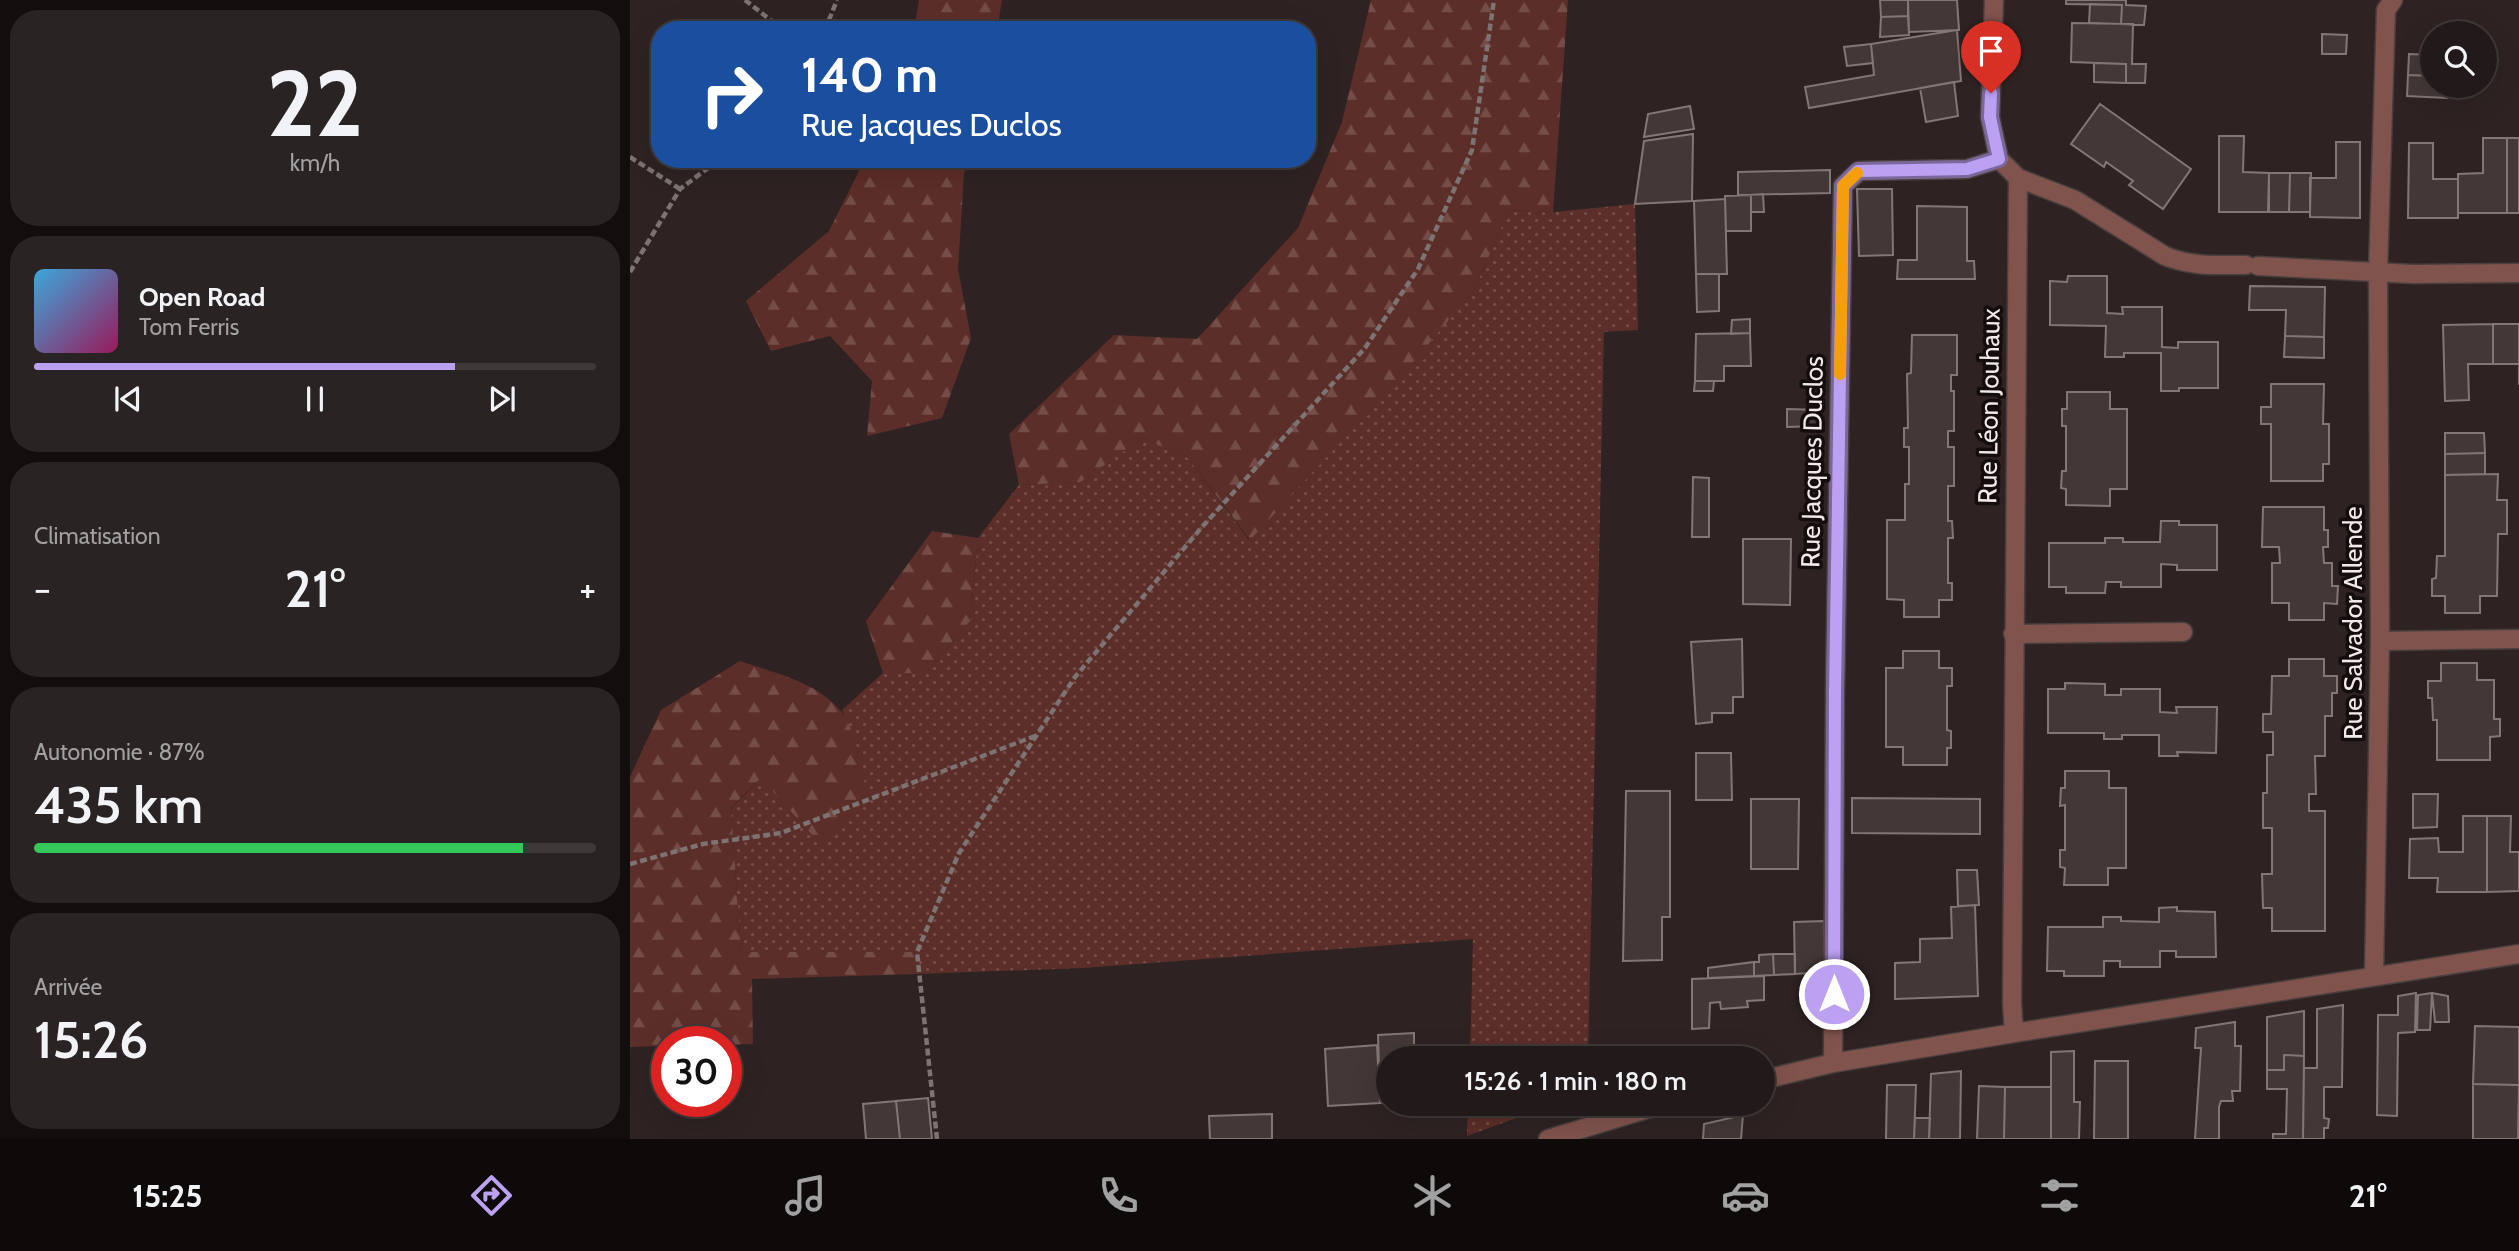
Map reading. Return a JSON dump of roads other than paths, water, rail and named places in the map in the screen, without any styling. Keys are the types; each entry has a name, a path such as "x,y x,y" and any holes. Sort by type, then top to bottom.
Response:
{"street":[{"path":"1994,0 1990,117 1999,159 2018,178 2075,200 2165,256 2181,263 2201,266 2252,265 2413,274 2519,273"},
{"name":"Rue Salvador Allende","path":"2374,975 2381,641 2378,271 2386,10 2393,0"},
{"name":"Rue Jacques Duclos","path":"1833,1063 1835,691 1843,186 1858,171 1967,169 1999,159"},
{"name":"Rue Léon Jouhaux","path":"2014,1032 2013,634 2018,178"},
{"path":"2013,634 2183,632"},
{"path":"2381,641 2519,639"},
{"path":"1775,1077 1833,1063 2014,1032 2519,954"},
{"path":"1548,1139 1624,1116"}]}
